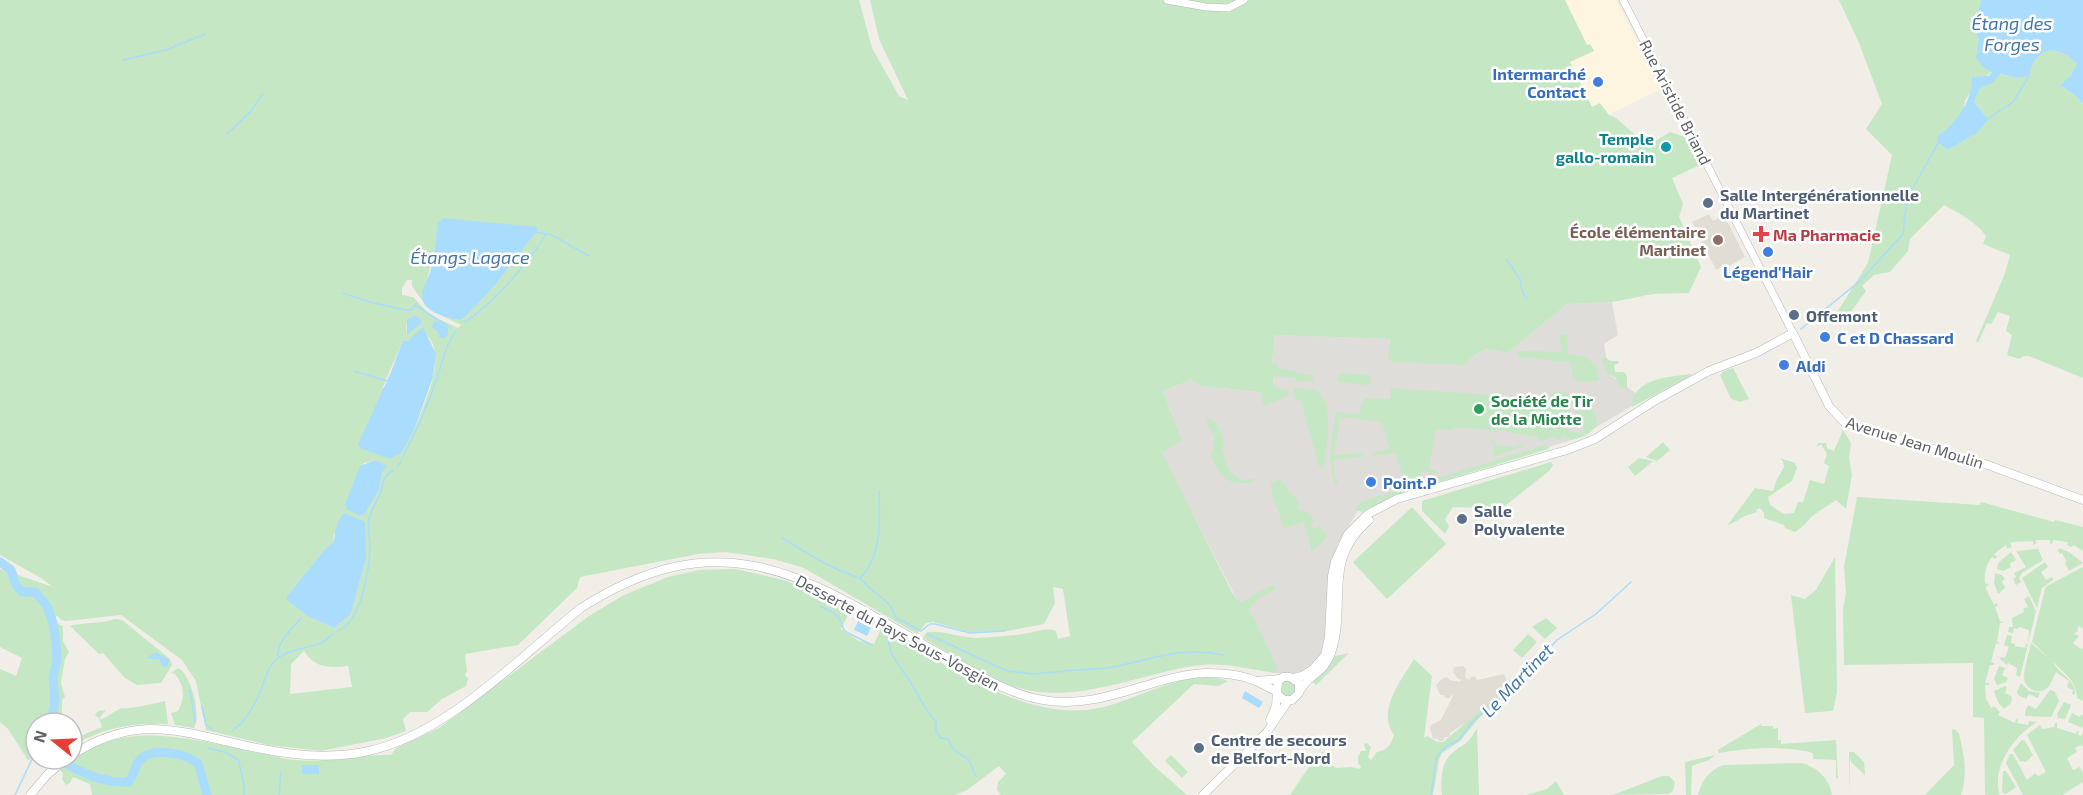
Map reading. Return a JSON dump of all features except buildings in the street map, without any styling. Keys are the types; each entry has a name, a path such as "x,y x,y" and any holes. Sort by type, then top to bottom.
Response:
{"main road":[{"path":"1257,681 1305,675 1325,655 1331,620 1332,576 1338,552 1348,534 1377,508 1397,499 1567,450 1595,439 1656,399 1709,371 1756,354 1793,333"},
{"name":"Avenue Jean Moulin","path":"1793,333 1828,406 1845,423 1984,464 2083,500"},
{"path":"1203,795 1267,732 1288,701 1295,698 1306,681 1324,667 1331,653 1335,632 1338,572 1352,538 1379,512 1423,492"},
{"name":"Desserte du Pays Sous-Vosgien","path":"84,748 117,734 158,729 297,755 328,756 364,752 389,745 413,736 452,713 581,608 601,595 657,571 707,562 746,564 793,575 833,593 993,683 1034,698 1060,702 1087,701 1181,676 1206,673 1257,681 1277,692"},
{"path":"1294,678 1299,683 1300,691"},
{"path":"1261,737 1275,709 1276,685 1280,679"},
{"path":"1277,692 1280,699 1288,701"},
{"name":"Desserte du Pays Sous-Vosgien","path":"30,795 52,771"}],"street":[{"path":"1167,0 1206,7 1228,8 1244,0"},
{"name":"Rue Aristide Briand","path":"1623,0 1793,333"}],"shaded area":[{"path":"1540,0 1616,0 1661,89 1609,115 1600,104 1592,107"},
{"name":"École élémentaire Martinet","path":"1709,214 1713,221 1724,215 1745,257 1716,270 1692,222"},
{"path":"1612,302 1618,335 1604,344 1609,374 1644,399 1578,438 1385,497 1359,509 1338,544 1332,561 1327,635 1321,657 1310,667 1298,673 1275,673 1161,453 1182,440 1163,391 1191,380 1202,386 1260,392 1274,387 1272,363 1275,335 1390,339 1389,349 1469,359 1485,349 1508,353 1567,304"},
{"path":"1463,666 1466,669 1465,677 1469,680 1475,676 1477,680 1504,674 1509,687 1469,724 1462,725 1443,741 1433,739 1431,725 1441,720 1453,696 1446,698 1440,695 1436,685 1447,677 1460,682 1461,679 1458,679 1453,672 1454,667"}],"green space":[{"path":"0,0 859,0 872,48 899,96 908,100 879,39 870,0 1565,0 1587,45 1590,44 1594,51 1570,62 1592,107 1600,103 1609,115 1647,141 1654,142 1670,132 1685,135 1700,165 1672,178 1683,204 1679,217 1701,267 1689,293 1653,294 1612,302 1567,304 1508,353 1485,349 1469,359 1467,365 1392,362 1388,359 1390,339 1275,335 1272,363 1278,364 1278,367 1282,369 1311,375 1315,380 1297,382 1296,378 1277,376 1273,378 1274,387 1289,390 1288,396 1264,406 1260,392 1201,386 1191,380 1163,391 1182,440 1162,453 1232,592 1238,601 1243,603 1246,599 1272,585 1275,587 1276,590 1260,598 1249,611 1278,668 1275,673 1213,664 1193,666 1080,691 1058,693 1012,686 989,676 923,638 927,632 978,638 1018,635 1040,630 1056,631 1058,639 1070,636 1063,589 1053,587 1055,603 1044,624 1007,631 969,632 933,622 926,623 917,634 804,568 773,559 726,552 698,554 580,577 577,588 518,645 465,654 467,671 465,675 468,679 466,686 442,699 427,712 410,712 403,719 406,731 386,738 321,751 268,745 206,730 196,681 182,660 121,615 66,621 61,620 57,615 55,619 63,626 63,641 69,652 65,659 61,683 65,697 62,700 62,711 24,711 24,754 8,729 0,722 0,669 16,676 22,658 0,647 0,569 53,587 0,555","holes":["538,230 495,285 458,320 442,316 461,325 458,328 430,315 413,297 402,295 402,288 407,280 412,280 412,286 424,303 425,286 434,253","420,318 422,320 421,324 407,335 406,325","421,331 430,339 435,350 433,378 414,430 383,387 403,340 408,341","375,460 386,467 382,473 379,490 364,515 360,516 345,506 359,470 364,463","363,521 366,558 351,614 334,628 307,616 287,600 287,596 326,548 333,543 334,534","304,651 313,661 323,666 348,666 352,687 290,694 291,664"]},
{"path":"1839,0 1981,0 1974,28 1992,71 1972,89 1965,101 1963,112 1938,143 1948,150 1970,137 1988,119 1974,102 1978,89 1986,86 1999,74 2017,78 2026,76 2037,57 2049,50 2064,54 2077,64 2071,75 2060,85 2083,104 2083,378 2029,356 2019,359 2007,355 2012,335 2006,331 2010,316 1998,312 1991,324 1987,323 1978,343 1976,341 2004,276 2010,255 1983,244 1986,236 1977,226 1944,205 1910,239 1908,251 1890,272 1874,275 1862,286 1866,291 1850,313 1838,318 1836,314 1868,263 1892,155 1866,129 1882,104 1859,43"},
{"path":"1567,334 1568,354 1583,356 1597,366 1599,380 1586,382 1573,380 1571,361 1557,362 1531,357 1524,359 1518,355 1517,352 1520,351 1562,352 1559,336"},
{"path":"1605,357 1610,361 1618,361 1619,363 1614,365 1615,372 1624,372 1627,376 1627,388 1620,388 1616,378 1607,373 1601,359"},
{"path":"1733,368 1749,399 1740,402 1731,399 1720,375"},
{"path":"1340,373 1369,375 1371,381 1368,385 1340,382 1337,380"},
{"path":"1691,374 1632,407 1638,390 1645,385 1663,378"},
{"path":"1391,388 1550,399 1550,393 1564,393 1572,395 1567,431 1583,433 1583,425 1572,419 1577,411 1582,412 1584,406 1594,409 1597,421 1592,430 1583,437 1571,440 1564,435 1560,440 1553,437 1539,442 1538,437 1495,430 1455,427 1451,430 1435,429 1429,469 1437,473 1430,475 1429,472 1421,471 1420,479 1405,484 1396,453 1373,456 1372,452 1390,449 1382,422 1340,417 1334,455 1363,453 1363,457 1333,460 1338,483 1336,485 1330,458 1336,412 1361,414 1360,409 1364,398 1390,399"},
{"path":"1293,389 1316,391 1326,404 1328,437 1322,468 1316,463 1317,458 1301,401 1293,398"},
{"path":"1207,418 1216,421 1224,443 1222,449 1229,471 1241,481 1255,478 1255,480 1246,483 1232,482 1221,475 1211,454 1215,442"},
{"path":"1843,430 1851,443 1849,458 1852,475 1846,509 1836,500 1812,516 1795,532 1785,528 1784,525 1764,518 1764,513 1760,508 1756,510 1757,512 1727,526 1755,488 1773,491 1784,467 1780,458 1795,463 1797,468 1792,481 1768,497 1770,505 1784,514 1794,513 1798,502 1803,502 1810,480 1824,484 1829,466 1824,463 1827,454 1821,444 1817,447 1818,443 1826,443 1827,448 1834,451"},
{"path":"1491,440 1496,441 1496,445 1524,446 1492,457 1494,448"},
{"path":"1663,442 1670,450 1657,461 1646,457"},
{"path":"1545,445 1550,447 1393,496 1364,512 1356,509 1360,502"},
{"path":"1639,458 1653,461 1635,476 1628,467"},
{"path":"1551,462 1553,465 1549,471 1501,509 1453,507 1445,519 1449,526 1445,534 1422,511 1422,501"},
{"path":"1274,481 1283,481 1288,492 1299,501 1298,510 1310,514 1314,521 1311,526 1314,529 1319,526 1327,537 1312,552 1304,522 1284,528 1271,485"},
{"path":"1857,497 1980,505 1981,502 2054,522 2055,520 2083,527 2083,551 2074,545 2071,547 2067,545 2068,542 2053,540 2050,544 2050,540 2036,540 2036,544 2033,545 2033,541 2013,542 2010,543 2012,547 2007,549 2006,545 1994,554 1997,557 1995,559 1992,557 1987,566 1985,583 1989,585 1986,589 1994,605 1997,603 1995,607 2000,621 2004,623 2000,623 1997,641 2000,644 1996,643 1991,662 1994,665 1990,665 1985,683 1989,683 1985,685 1986,699 1991,708 1994,706 2000,712 1998,715 2015,723 2016,719 2017,723 2028,725 2029,721 2037,722 2021,735 2006,753 1998,774 2000,795 1985,795 1984,718 1973,717 1973,663 1844,665 1843,609 1846,593 1844,567"},
{"path":"1412,507 1446,544 1387,599 1353,562"},
{"path":"2059,548 2069,552 2083,563 2069,571 2065,563 2067,562 2062,553 2058,551"},
{"path":"2038,549 2043,560 2022,573 2019,578 2021,582 2016,585 2013,579 2016,577 2014,573 2026,567 2016,551"},
{"path":"2011,552 2016,560 2010,564 2011,567 2003,571 1997,569 1998,563"},
{"path":"1835,557 1837,692 1833,711 1805,713 1791,595 1805,599 1816,590"},
{"path":"2045,562 2048,567 2041,572 2046,580 2052,577 2053,580 2042,588 2037,608 2022,578"},
{"path":"2083,567 2083,629 2079,626 2078,631 2074,634 2079,636 2073,643 2083,648 2083,701 2077,698 2076,691 2072,681 2053,661 2073,684 2075,695 2072,694 2073,690 2067,687 2069,681 2056,672 2049,686 2042,691 2035,691 2026,685 2024,678 2031,643 2052,661 2032,642 2045,589"},
{"path":"736,569 787,581 851,609 841,629 859,641 874,644 882,627 980,684 1006,696 1060,710 1087,710 1104,707 1193,678 1211,677 1228,681 1218,686 1194,684 1132,742 1186,795 1001,795 997,790 998,782 1006,774 999,766 967,790 955,795 92,795 90,784 73,777 66,785 62,779 61,771 84,771 84,753 93,747 117,739 142,736 193,739 292,760 308,761 391,755 396,748 439,728 589,616 624,595 668,577 699,570"},
{"path":"1995,573 2002,575 2005,579 2002,581 2005,588 1998,594 1994,583"},
{"path":"2029,596 2036,611 2028,644 2029,630 2019,627 2014,628 2013,633 2008,632 2009,627 2013,627 2012,618 2024,612 2023,609 2028,607 2024,599"},
{"path":"1546,618 1557,628 1545,639 1532,627"},
{"path":"122,620 170,659 172,665 161,683 137,685 125,678 103,653 99,654 70,626"},
{"path":"1528,634 1537,642 1522,658 1513,650"},
{"path":"2007,635 2012,636 2011,643 2015,646 2025,648 2028,644 2020,677 2016,675 2017,668 2008,663 2007,665 2000,659 2005,658 2009,647 2004,645"},
{"path":"1349,653 1316,685 1311,680 1334,656"},
{"path":"1414,659 1432,676 1424,738 1427,736 1437,742 1443,742 1497,697 1501,699 1479,718 1460,741 1442,753 1433,795 1290,795 1315,758 1322,752 1330,754 1332,765 1336,768 1359,769 1361,767 1358,757 1361,751 1366,751 1364,744 1367,743 1371,747 1368,757 1371,760 1377,752 1388,746 1394,735 1389,725 1389,706"},
{"path":"1999,666 2005,668 2002,675 2008,678 2006,682 1997,685 1994,679"},
{"path":"178,668 187,678 194,696 197,714 194,728 175,725 171,713 178,711 183,697 181,683 175,674 171,673"},
{"path":"1285,680 1296,684 1297,690 1292,697 1281,696 1279,687"},
{"path":"2021,683 2029,691 2040,693 2038,698 2029,694 2026,699 2018,695"},
{"path":"2007,687 2005,693 2012,697 2011,703 2004,709 1998,702 1994,691"},
{"path":"2050,690 2055,692 2059,701 2051,717 2025,716 2028,705 2036,709"},
{"path":"165,701 168,724 130,725 84,740 84,734 102,727 99,718 95,715 98,711 106,710 100,717 101,720 121,708"},
{"path":"2064,702 2071,705 2065,719 2058,718 2057,714"},
{"path":"2072,713 2079,717 2083,714 2083,728 2068,722"},
{"path":"2057,723 2057,728 2076,734 2079,731 2078,735 2081,736 2083,733 2083,747 2081,745 2075,748 2077,752 2067,758 2073,770 2080,767 2083,782 2062,795 2023,795 2006,763 2010,754 2013,754 2027,780 2035,773 2038,776 2046,772 2027,735 2040,725 2042,729 2054,727"},
{"path":"1761,724 1761,726 1773,726 1773,729 1778,728 1778,740 1781,740 1781,744 1836,740 1838,779 1836,760 1813,759 1813,753 1803,750 1766,748 1719,753 1718,750"},
{"path":"1477,728 1479,795 1442,795 1441,780 1445,763 1451,754 1468,741"},
{"path":"1955,729 1959,734 1964,764 1961,795 1925,795 1954,765 1952,730"},
{"path":"2022,740 2025,741 2033,755 2026,762 2020,761 2013,750"},
{"path":"1849,752 1854,752 1864,762 1865,775 1851,762 1850,757 1850,795"},
{"path":"1171,755 1188,772 1182,778 1165,761"},
{"path":"1715,755 1709,760 1692,766 1691,795 1686,795 1685,762"},
{"path":"1802,763 1822,774 1832,795 1698,795 1707,776 1724,765"},
{"path":"2003,771 2006,771 2016,787 2006,794 2002,792"},
{"path":"1662,776 1669,776 1675,782 1673,791 1668,794 1613,795"},
{"path":"1556,781 1564,795 1526,795 1547,789"}],"water":[{"name":"Étang des Forges","path":"1981,0 2083,0 2083,104 2060,85 2071,75 2077,64 2062,53 2048,51 2042,53 2032,66 2029,76 2017,78 2000,74 1994,82 1979,89 1974,102 1988,119 1978,132 1948,150 1938,143 1937,137 1962,111 1970,94 1972,77 1988,76 1992,72 1983,67 1976,58 1979,40 1974,28"},
{"name":"Étangs Lagace","path":"443,218 537,227 538,230 495,285 465,317 459,320 442,316 431,310 423,302 422,296 432,263 438,223"},
{"path":"415,315 422,320 421,324 407,335 407,320"},
{"path":"438,321 448,328 448,334 443,339 432,327 434,322"},
{"path":"423,327 436,354 433,377 414,430 401,453 390,459 360,448 358,444 403,340 408,341"},
{"path":"375,460 386,467 382,473 379,490 364,515 360,516 347,509 345,505 360,466"},
{"path":"344,513 365,523 366,558 351,614 334,628 307,616 287,600 287,596 326,548 333,543 338,523"},
{"path":"858,621 871,628 867,636 854,630"},
{"path":"156,652 169,660 168,666 162,667 159,659 149,659 148,657"},
{"path":"1245,691 1263,702 1259,708 1242,698"},
{"path":"302,765 319,765 319,774 302,774"}],"waterway":[{"path":"123,60 166,50 205,34"},
{"name":"Le Martinet","path":"1988,119 2013,102 2029,76"},
{"path":"227,134 251,111 262,95"},
{"name":"Le Martinet","path":"1801,329 1861,280 1903,234 1907,199 1938,143"},
{"path":"535,232 552,235 589,256"},
{"path":"465,322 487,305 510,282 546,234"},
{"path":"1506,259 1520,279 1522,291 1527,299"},
{"path":"343,293 369,302 406,310 411,310 415,305"},
{"path":"416,303 415,305 451,328"},
{"path":"403,456 422,418 447,348 456,331"},
{"path":"354,371 387,381"},
{"path":"397,467 401,462"},
{"path":"337,631 346,626 358,607 366,582 370,547 369,519 384,479 394,470"},
{"path":"861,577 873,559 876,548 879,491"},
{"path":"782,538 830,566 860,578 891,607 896,619"},
{"path":"0,562 11,570 16,585 22,592 35,592 47,606 53,623 56,643 53,711"},
{"name":"Le Martinet","path":"1431,795 1436,758 1445,747 1459,740 1473,721 1511,689 1557,640 1596,614 1631,582"},
{"path":"820,606 834,613 840,619 844,630 872,645"},
{"path":"278,658 282,641 301,618"},
{"path":"897,618 921,631 930,624 970,633 1005,631"},
{"path":"232,731 253,707 267,673 278,658 291,651 320,643 332,634"},
{"path":"927,634 1007,671 1035,674 1075,670"},
{"path":"888,637 894,657 936,722 936,732 941,738 948,739 954,750 968,759 976,776"},
{"path":"1076,670 1114,667 1186,652 1223,655"},
{"path":"190,690 195,722"},
{"path":"202,707 206,725 213,730"},
{"path":"208,748 224,752"},
{"path":"226,751 238,759 244,784 244,795"},
{"path":"80,771 110,781 128,782 144,756 159,752 176,754 198,763 207,795"},
{"path":"15,795 26,771"},
{"path":"279,795 281,772"}],"place":[{"name":"Intermarché Contact","path":"1598,82"},
{"name":"Temple gallo-romain","path":"1666,147"},
{"name":"Salle Intergénérationnelle du Martinet","path":"1708,203"},
{"name":"Ma Pharmacie","path":"1761,234"},
{"name":"École élémentaire Martinet","path":"1718,240"},
{"name":"Légend'Hair","path":"1768,252"},
{"name":"Offemont","path":"1794,315"},
{"name":"C et D Chassard","path":"1825,337"},
{"name":"Aldi","path":"1784,365"},
{"name":"Société de Tir de la Miotte","path":"1479,409"},
{"name":"Point.P","path":"1371,482"},
{"name":"Salle Polyvalente","path":"1462,519"},
{"name":"Centre de secours de Belfort-Nord","path":"1199,748"}]}
